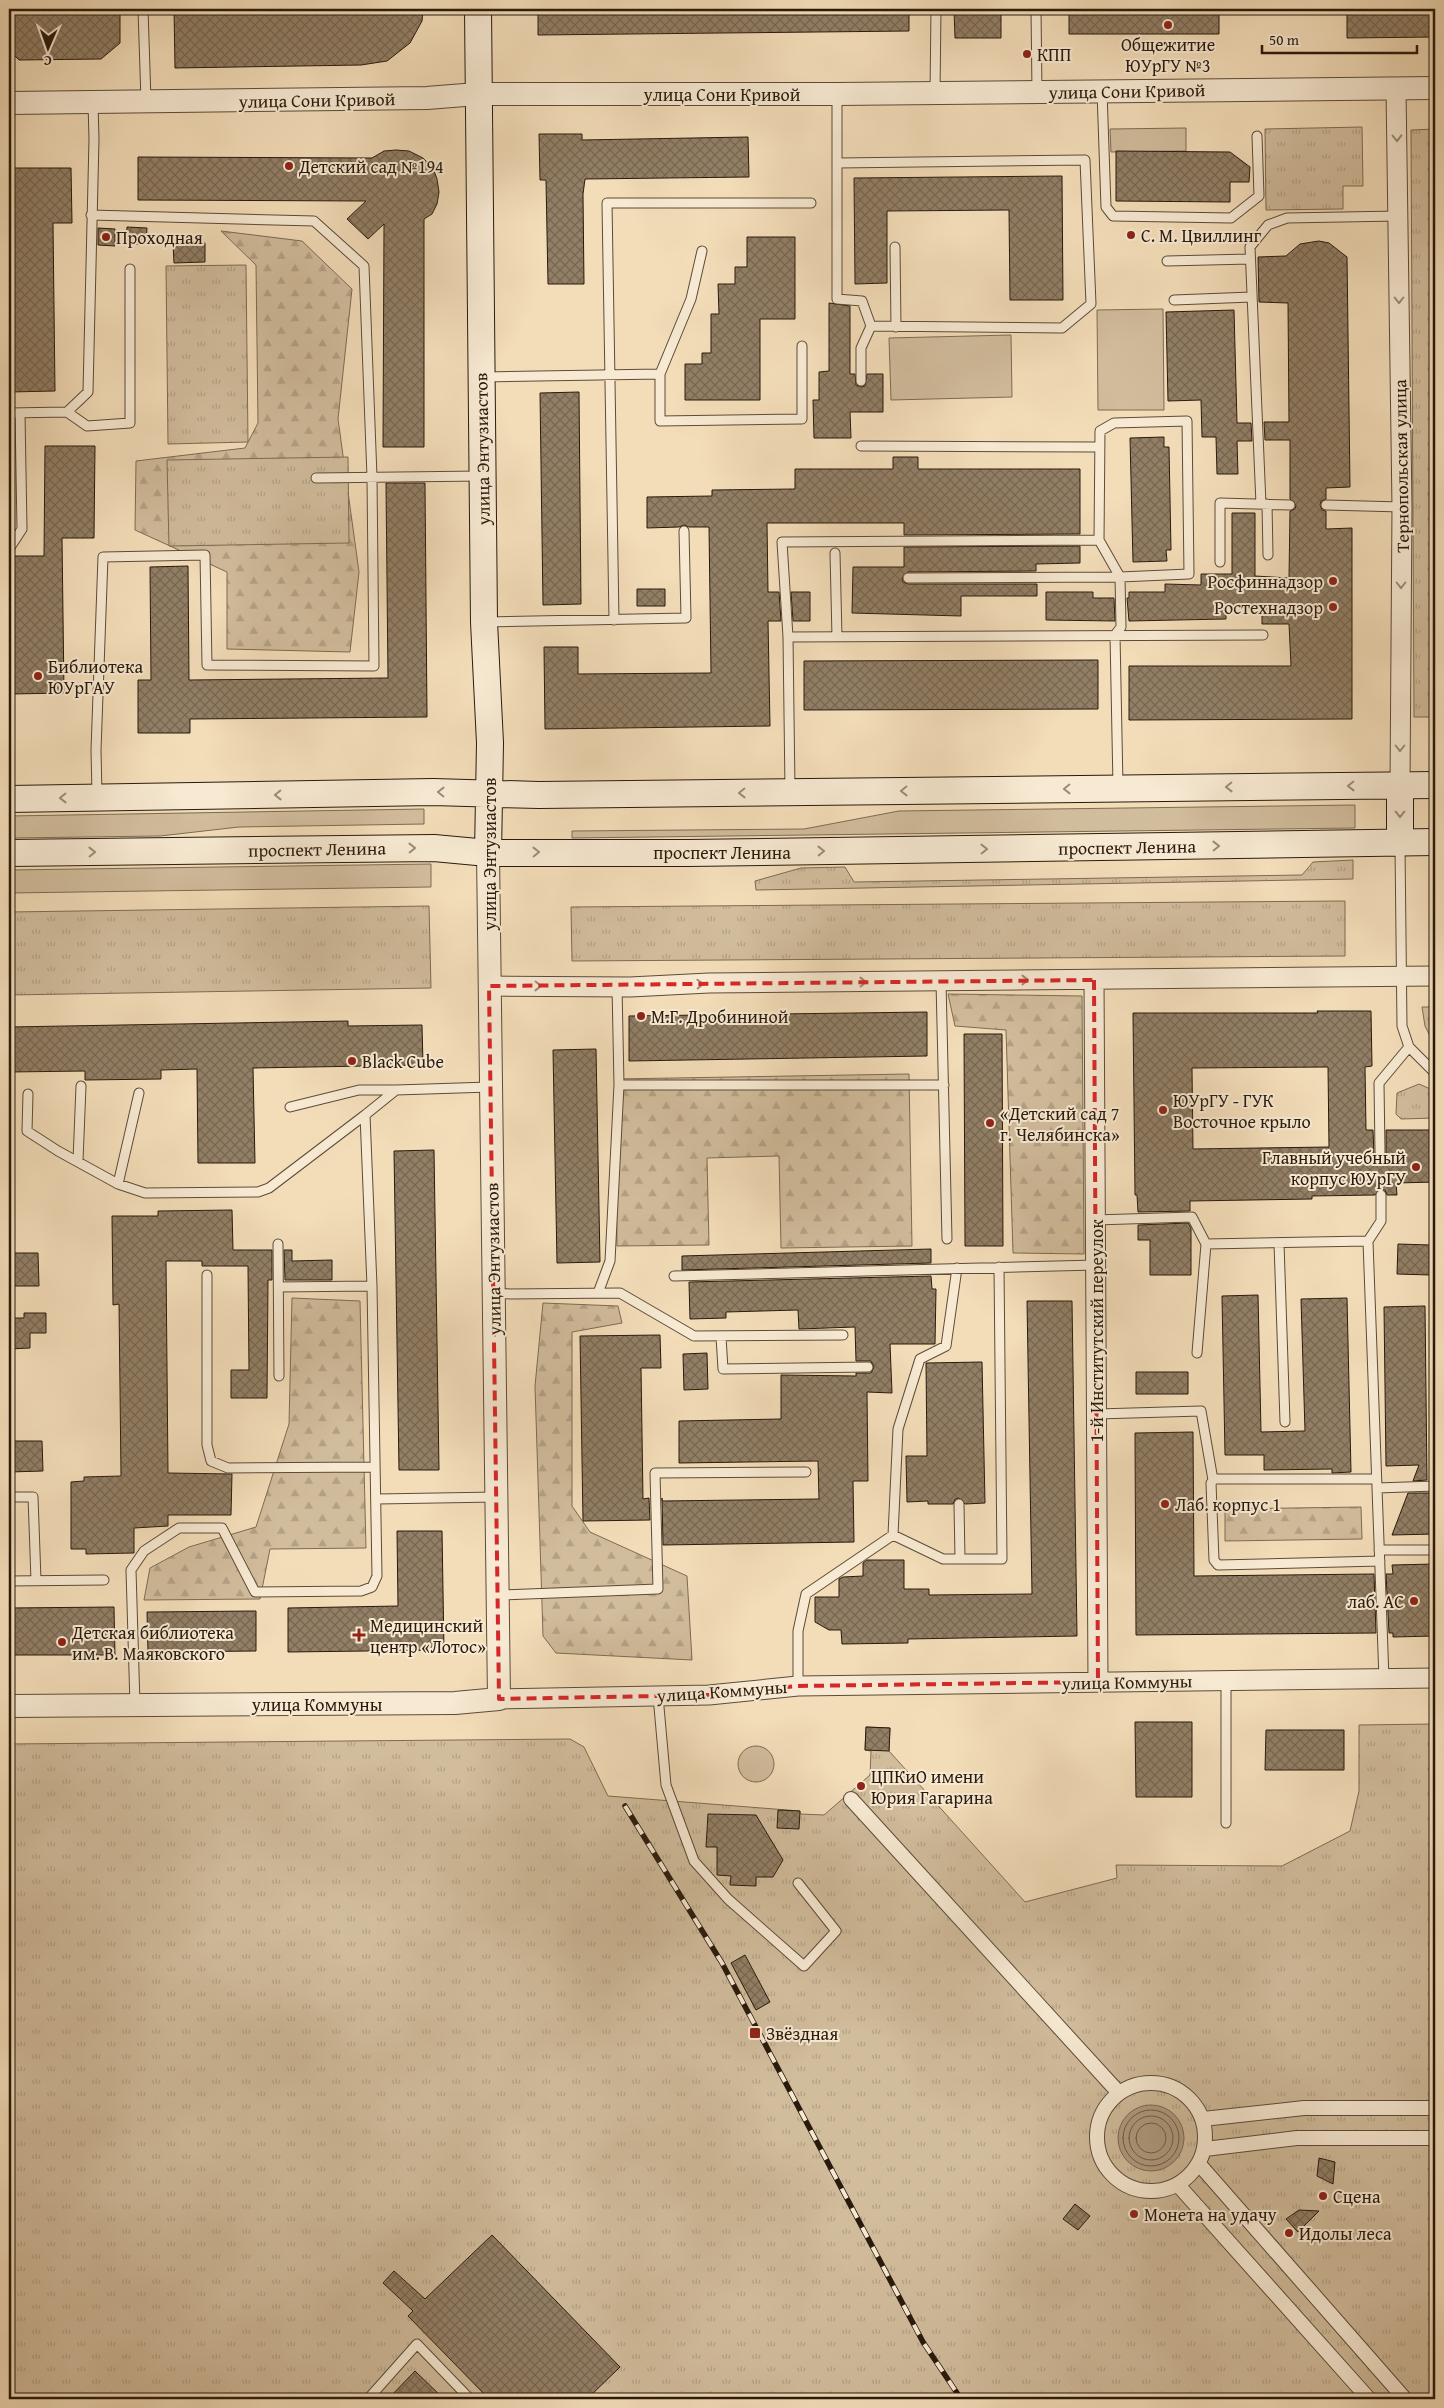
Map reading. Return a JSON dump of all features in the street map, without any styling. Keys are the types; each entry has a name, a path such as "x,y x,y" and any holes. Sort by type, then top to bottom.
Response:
{"main road":[{"name":"улица Энтузиастов","path":"478,9 477,94 484,622 490,743 488,853"},
{"name":"Тернопольская улица","path":"1400,785 1400,843"},
{"path":"9,799 433,792 489,794 790,792 1435,785"},
{"name":"проспект Ленина","path":"9,854 434,848 488,853 688,853 1435,842"}],"street":[{"name":"улица Сони Кривой","path":"9,103 427,98 477,94 837,94 1435,88"},
{"name":"Тернопольская улица","path":"1396,89 1402,507 1400,785"},
{"name":"улица Энтузиастов","path":"488,853 499,1699"},
{"path":"489,986 1435,976"},
{"name":"1-й Институтский переулок","path":"1094,980 1098,1682"},
{"name":"улица Коммуны","path":"9,1706 455,1703 499,1699 709,1695 798,1686 1435,1678"},
{"path":"851,1799 1119,2093"},
{"path":"1151,2082 1168,2085 1183,2092 1195,2104 1203,2119 1206,2134 1205,2149 1199,2164 1190,2176 1178,2185 1160,2191 1142,2191 1125,2185 1111,2174 1101,2158 1097,2141 1098,2122 1106,2106 1119,2093 1134,2085 1151,2082"},
{"path":"1203,2119 1304,2108 1435,2108"},
{"path":"1205,2149 1297,2138 1435,2138"},
{"path":"1199,2164 1405,2399"},
{"path":"1178,2185 1369,2399"}],"lane":[{"path":"143,9 146,102"},
{"path":"935,93 936,9"},
{"path":"1036,9 1037,92"},
{"path":"1102,91 1106,207 1113,216 1231,218 1259,196 1257,136"},
{"path":"837,94 837,300 862,301 871,326 861,348 861,381"},
{"path":"67,412 88,392 94,139 93,102"},
{"path":"838,163 1085,160 1091,304 1062,328 871,326"},
{"path":"614,620 607,203 812,203"},
{"path":"91,215 314,221 364,266 372,477 374,666 207,664 205,555 103,557 96,750 97,798"},
{"path":"1268,555 1250,247 1268,225 1287,218 1398,216"},
{"path":"895,247 896,327"},
{"path":"702,251 691,299 660,374 660,421 802,419 802,346"},
{"path":"1167,261 1250,259"},
{"path":"9,413 67,412 87,426 130,423 130,269"},
{"path":"1174,300 1252,297"},
{"path":"481,376 660,374"},
{"path":"9,549 22,529 20,413"},
{"path":"908,578 1120,577 1189,574 1187,421 1114,423 1100,431 1098,540 1120,577 1121,627 1115,635 1118,789"},
{"path":"861,446 1099,447"},
{"path":"316,478 482,476"},
{"path":"1220,562 1220,503 1290,505"},
{"path":"1326,506 1402,507"},
{"path":"484,622 686,618 684,531"},
{"path":"790,792 788,637 782,542 1098,540"},
{"path":"835,553 837,637"},
{"path":"788,637 1263,635"},
{"path":"1400,843 1402,1026 1409,1047 1435,1073"},
{"path":"941,981 947,1240"},
{"path":"598,1293 610,1261 619,1084 617,986"},
{"path":"1380,1152 1379,1083 1409,1047"},
{"path":"619,1084 944,1085"},
{"path":"78,1161 81,1086"},
{"path":"290,1107 359,1090 490,1087"},
{"path":"28,1094 27,1131 58,1151 118,1184 145,1192 258,1192 269,1188 396,1090"},
{"path":"118,1184 139,1093"},
{"path":"135,1705 131,1570 144,1551 179,1528 222,1528 254,1592 361,1591 372,1587 377,1576 372,1286 365,1115"},
{"path":"1381,1195 1381,1221 1368,1241 1384,1679"},
{"path":"1096,1220 1192,1217 1206,1244 1197,1353"},
{"path":"1206,1244 1368,1241"},
{"path":"1279,1243 1285,1422"},
{"path":"278,1244 279,1376"},
{"path":"674,1276 1096,1265"},
{"path":"893,1534 943,1559 1002,1559 999,1267"},
{"path":"893,1534 898,1429 920,1359 946,1346 957,1268"},
{"path":"207,1274 206,1445 212,1461 228,1468 375,1466"},
{"path":"279,1287 372,1286"},
{"path":"494,1294 620,1293 694,1336 843,1335"},
{"path":"721,1336 723,1369 868,1367"},
{"path":"1097,1414 1201,1411 1213,1480 1211,1483 1216,1564 1380,1561"},
{"path":"498,1595 658,1588 655,1473 806,1472"},
{"path":"1213,1480 1435,1486"},
{"path":"9,1497 33,1497 36,1580"},
{"path":"377,1499 497,1497"},
{"path":"959,1504 960,1559"},
{"path":"798,1686 798,1631 806,1594 893,1534"},
{"path":"1379,1550 1435,1550"},
{"path":"9,1581 104,1580"},
{"path":"1226,1681 1226,1823"},
{"path":"658,1696 666,1785 694,1861 728,1899 804,1966 836,1931 798,1884"},
{"path":"368,2399 417,2344 470,2399"}],"highlighted area":[{"path":"1094,980 1098,1682 798,1686 709,1695 499,1699 489,986"}],"green space":[{"path":"1362,127 1363,186 1343,186 1343,209 1266,210 1265,129"},
{"path":"1186,128 1186,151 1111,152 1110,129"},
{"path":"1435,129 1435,717 1414,717 1411,130"},
{"path":"221,231 302,241 352,289 338,419 359,572 350,652 227,649 227,572 135,530 136,461 245,448 258,423 256,265"},
{"path":"246,265 248,442 168,444 166,266"},
{"path":"1163,309 1164,410 1098,410 1097,310"},
{"path":"1011,335 1012,397 891,400 889,338"},
{"path":"348,457 349,543 169,546 167,460"},
{"path":"1355,805 1355,828 572,838 572,831 804,829 899,811"},
{"path":"424,809 424,824 239,827 160,836 9,838 9,816"},
{"path":"1353,860 1353,879 756,890 755,881 801,868 845,867 854,882 1302,875 1313,862"},
{"path":"431,864 431,887 9,893 9,870"},
{"path":"1345,901 1345,956 572,961 571,907"},
{"path":"429,906 431,988 9,995 9,912"},
{"path":"948,994 1082,996 1084,1254 1013,1253 1006,1030 955,1026"},
{"path":"1422,1007 1435,1007 1435,1046 1425,1026"},
{"path":"909,1074 912,1246 781,1248 779,1156 707,1158 709,1245 617,1246 615,1079"},
{"path":"1419,1084 1435,1091 1435,1118 1401,1119 1396,1114 1397,1093"},
{"path":"292,1298 360,1301 366,1548 270,1549 260,1599 144,1600 150,1568 189,1547 256,1527 289,1424"},
{"path":"543,1303 618,1306 622,1323 572,1332 572,1506 590,1532 687,1576 692,1660 556,1653 543,1636 535,1386"},
{"path":"1361,1507 1362,1539 1225,1541 1225,1509"},
{"path":"1435,1724 1435,2399 9,2399 9,1744 570,1739 584,1747 608,1796 800,1811 800,1814 824,1815 870,1775 871,1751 865,1750 866,1727 890,1728 889,1751 1025,1902 1117,1878 1116,1865 1282,1866 1350,1831 1359,1791 1359,1725"},
{"path":"756,1746 769,1751 774,1764 769,1777 756,1782 743,1777 738,1764 743,1751"}],"water":[{"path":"1144,2105 1158,2105 1170,2110 1179,2119 1184,2131 1182,2151 1175,2162 1158,2171 1144,2171 1132,2166 1123,2157 1118,2145 1118,2131 1123,2119 1132,2110"}],"building":[{"path":"9,9 120,9 120,43 101,59 19,60 9,50"},
{"path":"174,9 423,9 422,21 410,43 387,61 361,65 175,68"},
{"path":"538,9 909,9 909,31 538,35"},
{"path":"954,9 1001,9 1001,38 955,38"},
{"name":"Общежитие ЮУрГУ №3","path":"1069,9 1219,9 1219,34 1069,34"},
{"path":"1347,9 1435,9 1435,37 1347,38"},
{"path":"539,134 582,134 582,140 748,137 749,177 585,179 583,194 584,284 548,284 546,180 540,180"},
{"path":"384,151 409,151 423,158 433,168 439,192 437,204 432,214 424,219 424,447 383,447 384,224 368,239 347,219 366,201 138,200 138,157 372,158"},
{"path":"1116,151 1230,152 1250,167 1249,182 1230,182 1230,202 1116,201"},
{"path":"9,168 71,168 72,223 53,223 55,391 9,392"},
{"path":"1062,176 1063,300 1010,300 1009,210 887,211 887,283 855,284 854,178"},
{"path":"127,227 147,228 146,244 126,244"},
{"name":"Проходная","path":"98,228 115,229 115,246 98,245"},
{"path":"747,237 795,237 795,319 760,319 760,400 685,400 685,364 702,364 702,353 711,353 711,314 719,314 718,284 735,284 735,267 747,267"},
{"path":"1319,241 1329,243 1347,257 1350,487 1326,488 1326,499 1321,501 1320,505 1322,510 1326,511 1326,529 1352,528 1352,719 1129,720 1129,666 1291,666 1289,624 1262,624 1262,607 1226,606 1226,619 1129,621 1127,598 1129,598 1129,592 1165,592 1165,584 1201,585 1201,574 1232,574 1232,513 1255,513 1255,576 1289,578 1290,511 1295,509 1296,505 1290,499 1290,440 1265,440 1264,422 1289,422 1288,303 1259,302 1258,257 1286,256 1300,244"},
{"path":"205,243 205,262 174,263 173,244"},
{"path":"829,303 850,306 850,374 855,374 856,385 865,386 867,374 883,374 883,412 850,412 851,438 814,438 813,400 819,400 819,372 829,371"},
{"path":"1234,310 1237,423 1251,423 1252,441 1237,441 1238,474 1217,474 1216,437 1202,437 1201,400 1168,401 1166,312"},
{"path":"579,392 581,604 543,605 540,393"},
{"path":"1164,437 1164,447 1169,447 1171,550 1166,550 1167,561 1133,562 1130,438"},
{"path":"45,446 95,446 94,538 62,538 64,693 11,694 11,682 9,682 10,556 44,556"},
{"path":"893,457 918,457 918,469 1080,469 1080,534 904,535 904,523 767,523 768,592 779,592 781,621 768,621 770,726 545,729 544,647 578,647 578,674 711,673 709,527 689,527 684,525 679,527 647,528 647,497 712,496 712,490 795,489 795,469 893,469"},
{"path":"386,483 425,483 427,717 190,719 190,733 138,733 138,680 151,680 150,567 188,566 189,680 388,678"},
{"path":"1080,546 1080,563 1036,564 1036,571 908,572 902,578 903,582 908,584 1037,584 1037,596 961,596 961,616 852,613 853,567 904,567 904,547"},
{"path":"637,589 665,589 665,606 637,606"},
{"path":"791,592 810,592 810,621 793,621"},
{"path":"1046,592 1093,592 1093,598 1114,598 1115,621 1046,620"},
{"path":"1098,660 1098,709 804,710 804,661"},
{"name":"ЮУрГУ - ГУК Восточное крыло","path":"1317,1011 1371,1011 1372,1066 1365,1067 1366,1130 1373,1130 1374,1155 1381,1158 1386,1155 1386,1130 1435,1130 1435,1182 1396,1183 1397,1195 1387,1195 1385,1190 1381,1189 1375,1195 1312,1196 1312,1199 1190,1201 1190,1211 1138,1212 1137,1195 1135,1195 1133,1013 1318,1013","holes":["1328,1067 1329,1147 1193,1149 1192,1068"]},
{"path":"927,1012 927,1056 629,1061 629,1016"},
{"path":"348,1021 348,1026 422,1025 423,1065 253,1068 255,1163 198,1163 197,1069 161,1070 161,1079 85,1080 85,1071 9,1072 9,1027"},
{"path":"964,1034 1002,1034 1003,1246 965,1246"},
{"path":"596,1049 600,1262 557,1263 553,1050"},
{"path":"434,1150 439,1470 399,1470 394,1151"},
{"path":"232,1210 233,1250 272,1250 272,1280 268,1280 267,1398 231,1398 231,1370 249,1370 248,1266 202,1266 202,1261 166,1261 168,1473 232,1474 231,1515 168,1515 168,1526 134,1528 134,1553 86,1554 86,1549 71,1549 71,1482 84,1481 84,1477 121,1476 119,1304 113,1305 112,1216 158,1216 158,1211"},
{"path":"1188,1223 1191,1228 1191,1275 1150,1275 1150,1240 1138,1240 1138,1225"},
{"path":"1398,1244 1430,1245 1430,1275 1397,1274"},
{"path":"931,1249 931,1263 682,1270 682,1256"},
{"path":"284,1250 292,1250 292,1261 332,1260 332,1280 285,1280"},
{"path":"9,1253 38,1253 39,1286 9,1286"},
{"path":"931,1276 932,1289 936,1289 935,1344 890,1344 892,1393 867,1392 868,1481 853,1481 854,1542 663,1545 662,1501 819,1499 818,1461 679,1463 679,1421 781,1419 781,1375 856,1376 856,1373 871,1373 874,1367 871,1361 856,1361 855,1327 799,1329 798,1310 726,1312 726,1318 690,1319 689,1282"},
{"path":"1258,1295 1261,1432 1305,1431 1301,1299 1347,1298 1351,1472 1332,1473 1332,1469 1264,1470 1264,1455 1225,1455 1222,1296"},
{"path":"1027,1301 1072,1301 1077,1636 908,1639 908,1643 842,1644 841,1630 829,1630 815,1622 815,1597 839,1597 839,1579 863,1576 863,1563 867,1560 904,1560 904,1589 929,1589 929,1595 1032,1594"},
{"path":"1425,1306 1427,1480 1413,1481 1419,1465 1386,1466 1384,1307"},
{"path":"24,1313 46,1313 46,1333 30,1333 30,1348 9,1349 9,1318 24,1318"},
{"path":"660,1335 661,1368 641,1368 643,1499 649,1498 650,1520 583,1521 580,1336"},
{"path":"707,1353 708,1389 684,1390 683,1354"},
{"path":"982,1362 985,1503 965,1504 959,1498 955,1499 953,1504 928,1504 928,1501 907,1502 906,1456 927,1456 926,1363"},
{"path":"1136,1372 1188,1372 1188,1394 1136,1394"},
{"name":"Лаб. корпус 1","path":"1193,1432 1194,1576 1374,1574 1376,1633 1136,1635 1135,1433"},
{"path":"9,1441 42,1441 43,1471 9,1472"},
{"path":"1408,1493 1435,1493 1435,1534 1392,1535"},
{"path":"397,1531 442,1531 444,1650 288,1652 288,1608 398,1606"},
{"name":"лаб. АС","path":"1435,1564 1435,1636 1393,1637 1393,1633 1389,1633 1386,1574 1393,1574 1392,1565"},
{"path":"114,1607 115,1655 9,1655 9,1608"},
{"path":"256,1611 256,1651 148,1652 147,1612"},
{"path":"1135,1722 1192,1722 1192,1797 1136,1797"},
{"path":"866,1727 890,1728 889,1751 865,1750"},
{"path":"1266,1730 1344,1730 1344,1770 1265,1770"},
{"path":"778,1810 800,1811 799,1829 777,1828"},
{"path":"708,1814 756,1815 783,1860 773,1877 756,1877 756,1886 730,1885 731,1876 717,1875 717,1847 706,1847"},
{"name":"Звёздная","path":"745,1955 770,2002 756,2010 731,1963"},
{"path":"1319,2158 1335,2162 1333,2184 1317,2176"},
{"path":"1075,2204 1090,2216 1078,2230 1063,2219"},
{"path":"1299,2210 1319,2211 1298,2232 1286,2219"},
{"path":"492,2235 620,2367 587,2399 489,2399 408,2316 413,2311 383,2283 394,2271 425,2299"},
{"path":"415,2371 444,2399 388,2399"}],"railway":[{"path":"625,1806 722,1963 923,2342 961,2399"}],"place":[{"name":"Общежитие ЮУрГУ №3","path":"1168,25"},
{"name":"КПП","path":"1027,54"},
{"name":"Детский сад №194","path":"289,166"},
{"name":"С. М. Цвиллинг","path":"1131,235"},
{"name":"Проходная","path":"106,237"},
{"name":"Росфиннадзор","path":"1333,581"},
{"name":"Ростехнадзор","path":"1333,607"},
{"name":"Библиотека ЮУрГАУ","path":"38,676"},
{"name":"М.Г. Дробининой","path":"641,1016"},
{"name":"Black Cube","path":"352,1061"},
{"name":"ЮУрГУ - ГУК Восточное крыло","path":"1163,1110"},
{"name":"«Детский сад 7 г. Челябинска»","path":"990,1123"},
{"name":"Главный учебный корпус ЮУрГУ","path":"1416,1167"},
{"name":"Лаб. корпус 1","path":"1165,1504"},
{"name":"лаб. АС","path":"1414,1601"},
{"name":"Медицинский центр «Лотос»","path":"359,1635"},
{"name":"Детская библиотека им. В. Маяковского","path":"62,1642"},
{"name":"ЦПКиО имени Юрия Гагарина","path":"861,1786"},
{"name":"Звёздная","path":"755,2033"},
{"name":"Сцена","path":"1323,2196"},
{"name":"Монета на удачу","path":"1134,2214"},
{"name":"Идолы леса","path":"1289,2233"}]}
